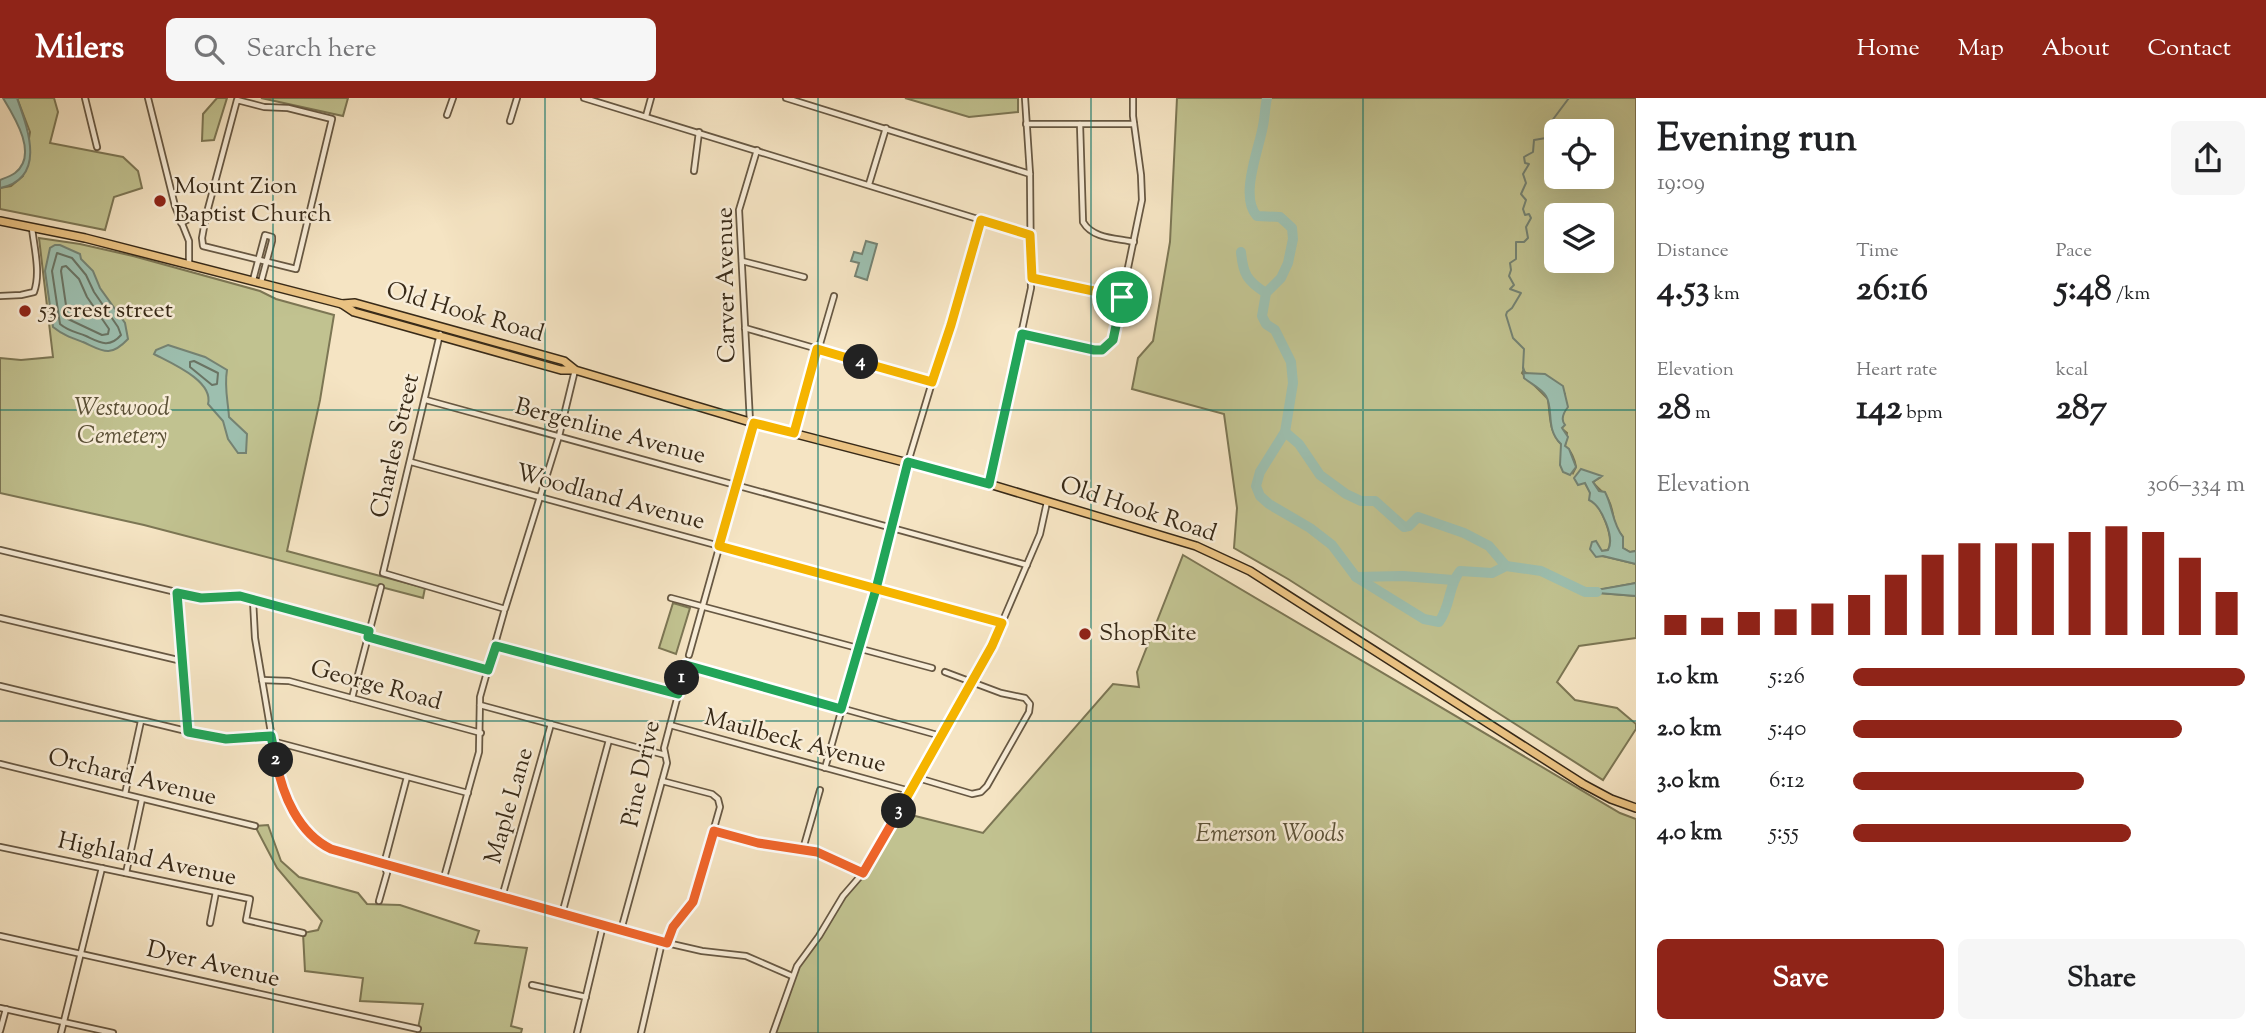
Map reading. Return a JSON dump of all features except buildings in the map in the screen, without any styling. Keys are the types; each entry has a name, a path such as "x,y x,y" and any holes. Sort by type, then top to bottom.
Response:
{"main road":[{"name":"Old Hook Road","path":"0,221 189,264 342,304 354,312 439,337 561,370 575,370 752,422 989,484 1196,546 1230,560 1583,784 1611,799 1636,808"},
{"name":"Old Hook Road","path":"342,304 355,303 564,361 575,370"}],"street":[{"path":"85,98 97,146"},
{"path":"148,98 181,223 189,241 189,264"},
{"path":"447,115 453,98"},
{"path":"510,121 517,98"},
{"path":"584,98 1030,235"},
{"path":"646,116 651,98"},
{"path":"786,98 1030,174"},
{"path":"989,484 1032,278 1025,98"},
{"path":"1022,334 1094,350 1102,350 1113,340 1134,242 1142,187 1133,98"},
{"path":"237,100 264,107 288,108 332,119 296,270 203,246 206,216 237,100"},
{"path":"1026,124 1134,124"},
{"path":"1080,124 1083,222 1089,230 1098,235 1134,242"},
{"path":"869,184 886,128"},
{"path":"694,171 699,132"},
{"name":"Carver Avenue","path":"689,655 752,422 740,210 757,150"},
{"path":"181,223 206,216"},
{"path":"825,768 876,589 908,462 981,220"},
{"path":"0,296 34,292 36,282 32,227"},
{"path":"253,280 262,238 265,235 272,237 261,282"},
{"path":"742,261 804,277"},
{"path":"1032,278 1122,297"},
{"path":"794,433 834,296"},
{"name":"Charles Street","path":"442,327 383,573 505,611"},
{"path":"745,328 932,382"},
{"path":"443,881 479,752 480,705 488,670 559,436 575,370"},
{"name":"Bergenline Avenue","path":"426,400 1027,565"},
{"name":"Woodland Avenue","path":"411,462 1002,623"},
{"path":"773,1033 792,976 843,896 863,873 1002,623 1040,534 1048,501"},
{"path":"0,550 201,598 233,595 369,631"},
{"path":"352,698 381,587"},
{"path":"177,593 188,732"},
{"path":"671,598 932,668"},
{"path":"253,600 255,638 282,790 314,839 331,849 665,942 702,951 746,956 792,976"},
{"path":"0,618 183,661"},
{"path":"368,637 488,670"},
{"path":"496,646 678,694"},
{"name":"Pine Drive","path":"621,930 667,763 664,748 686,665 841,709"},
{"path":"918,778 972,794 981,792 1029,712 1030,704 1025,698 1001,693 945,672"},
{"name":"George Road","path":"262,680 289,681 481,733"},
{"path":"0,686 188,732 226,739 272,738 468,793"},
{"path":"480,705 665,755"},
{"path":"841,709 941,736"},
{"path":"125,794 141,721"},
{"name":"Maple Lane","path":"502,897 551,724"},
{"name":"Maulbeck Avenue","path":"670,725 910,791"},
{"path":"562,914 609,740"},
{"name":"Orchard Avenue","path":"0,764 255,826"},
{"path":"379,901 387,873 384,864 407,777"},
{"path":"640,1033 665,942 693,902 720,807 715,796 662,781"},
{"path":"803,849 820,790"},
{"path":"126,873 142,799"},
{"path":"714,831 758,843 803,849 830,857 863,873"},
{"name":"Highland Avenue","path":"0,847 250,899 246,920 303,933"},
{"path":"61,1033 102,868"},
{"path":"210,923 216,892"},
{"path":"577,1033 603,925"},
{"name":"Dyer Avenue","path":"0,936 418,1028"},
{"path":"532,985 586,997"},
{"path":"0,1031 3,1008 113,1033"}],"green space":[{"path":"17,98 54,98 58,112 50,143 123,157 138,171 142,188 114,197 105,230 0,209 0,188 11,186 23,176 30,132"},
{"path":"217,98 227,98 214,140 202,141 203,114"},
{"path":"261,98 348,98 343,116"},
{"path":"905,98 1018,98 1018,112 969,117"},
{"path":"1177,98 1636,98 1636,551 1630,552 1623,548 1623,537 1616,527 1608,499 1593,482 1601,477 1585,483 1603,516 1610,543 1608,550 1602,551 1592,542 1603,556 1636,564 1636,583 1588,592 1636,596 1636,638 1579,646 1557,682 1575,700 1617,708 1636,724 1636,729 1603,780 1288,579 1234,548 1237,508 1224,414 1132,389 1138,358 1153,341 1170,242","holes":["1523,371 1548,377 1565,394 1561,428 1567,433 1565,446 1576,467 1573,473 1552,429 1548,399"]},
{"name":"Westwood Cemetery","path":"39,238 133,256 260,291 276,299 334,315 320,400 287,551 425,588 423,598 144,525 0,493 0,358 21,360 53,357"},
{"name":"Emerson Woods","path":"1183,555 1620,813 1636,819 1636,1033 774,1033 797,966 843,896 863,873 899,812 983,833 1113,684 1139,687 1137,672"},
{"path":"673,603 690,608 676,654 659,648"},
{"path":"268,825 281,861 299,877 358,893 367,904 400,905 479,931 475,943 527,948 511,1026 522,1029 521,1033 417,1033 423,1004 360,1001 363,978 305,971 303,933 318,930 322,921 277,868 255,826"}],"water":[{"path":"3,98 17,98 26,124 30,151 24,174 15,183 0,188 0,180 15,173 25,156 22,136"},
{"path":"866,241 877,244 867,280 855,276 859,263 851,261 854,252 862,254"},
{"path":"55,245 80,254 125,323 128,339 116,349 101,350 53,327 45,271 50,248"},
{"path":"168,345 205,357 227,370 229,417 247,434 246,453 238,453 228,439 223,421 208,404 208,396 198,380 154,354 156,350"},
{"path":"1523,367 1525,373 1545,374 1563,386 1568,407 1563,416 1565,425 1562,428 1568,437 1565,446 1569,449 1576,467 1570,475 1563,472 1560,465 1561,444 1551,426 1546,396 1524,378"},
{"path":"1581,469 1602,476 1593,482 1608,498 1623,537 1623,548 1630,552 1636,551 1636,564 1603,556 1596,557 1590,549 1592,542 1596,541 1602,551 1608,550 1610,538 1603,515 1589,500 1590,493 1585,483 1578,485 1574,478"},
{"path":"1636,583 1636,596 1585,592"}],"waterway":[{"path":"1267,98 1250,197 1257,216 1280,217 1292,228 1293,239 1288,263 1281,278 1266,293 1262,316 1266,324 1275,330 1291,362 1293,383 1285,432 1260,472 1256,486 1260,496 1332,545 1356,577 1424,619 1439,622 1460,571 1492,573 1506,566 1541,571 1585,592 1597,592"},
{"path":"1523,368 1524,349 1513,338 1506,315 1521,293 1510,289 1514,285 1509,276 1510,263 1516,259 1516,242 1524,242 1528,238 1526,227 1531,218 1529,214 1525,215 1523,209 1526,200 1521,194 1526,183 1523,174 1529,164 1525,163 1524,157 1533,152 1534,140 1546,138 1548,126 1569,98"},
{"path":"1241,252 1247,276 1266,293"},
{"path":"1285,432 1299,444 1320,475 1346,494 1361,501 1375,501 1404,527 1418,517 1464,533 1489,546 1506,566"},
{"path":"1356,577 1403,576 1453,580"}],"place":[{"name":"Mount Zion Baptist Church","path":"160,201"},
{"name":"53 crest street","path":"25,311"},
{"name":"ShopRite","path":"1085,634"}],"route":[{"path":"1122,297 1032,278 1030,235 981,220 932,382 817,349 794,433 754,423 719,546 834,577 876,589 1002,623 992,646 863,873 817,852 758,843 714,831 693,902 673,927 667,943 331,849 314,839 286,798 279,779 271,736 226,739 188,732 177,593 209,599 240,596 369,631 368,637 488,670 496,646 678,694 686,665 841,709 876,589 908,462 989,484 1022,334 1102,350 1113,340 1122,297"}]}
